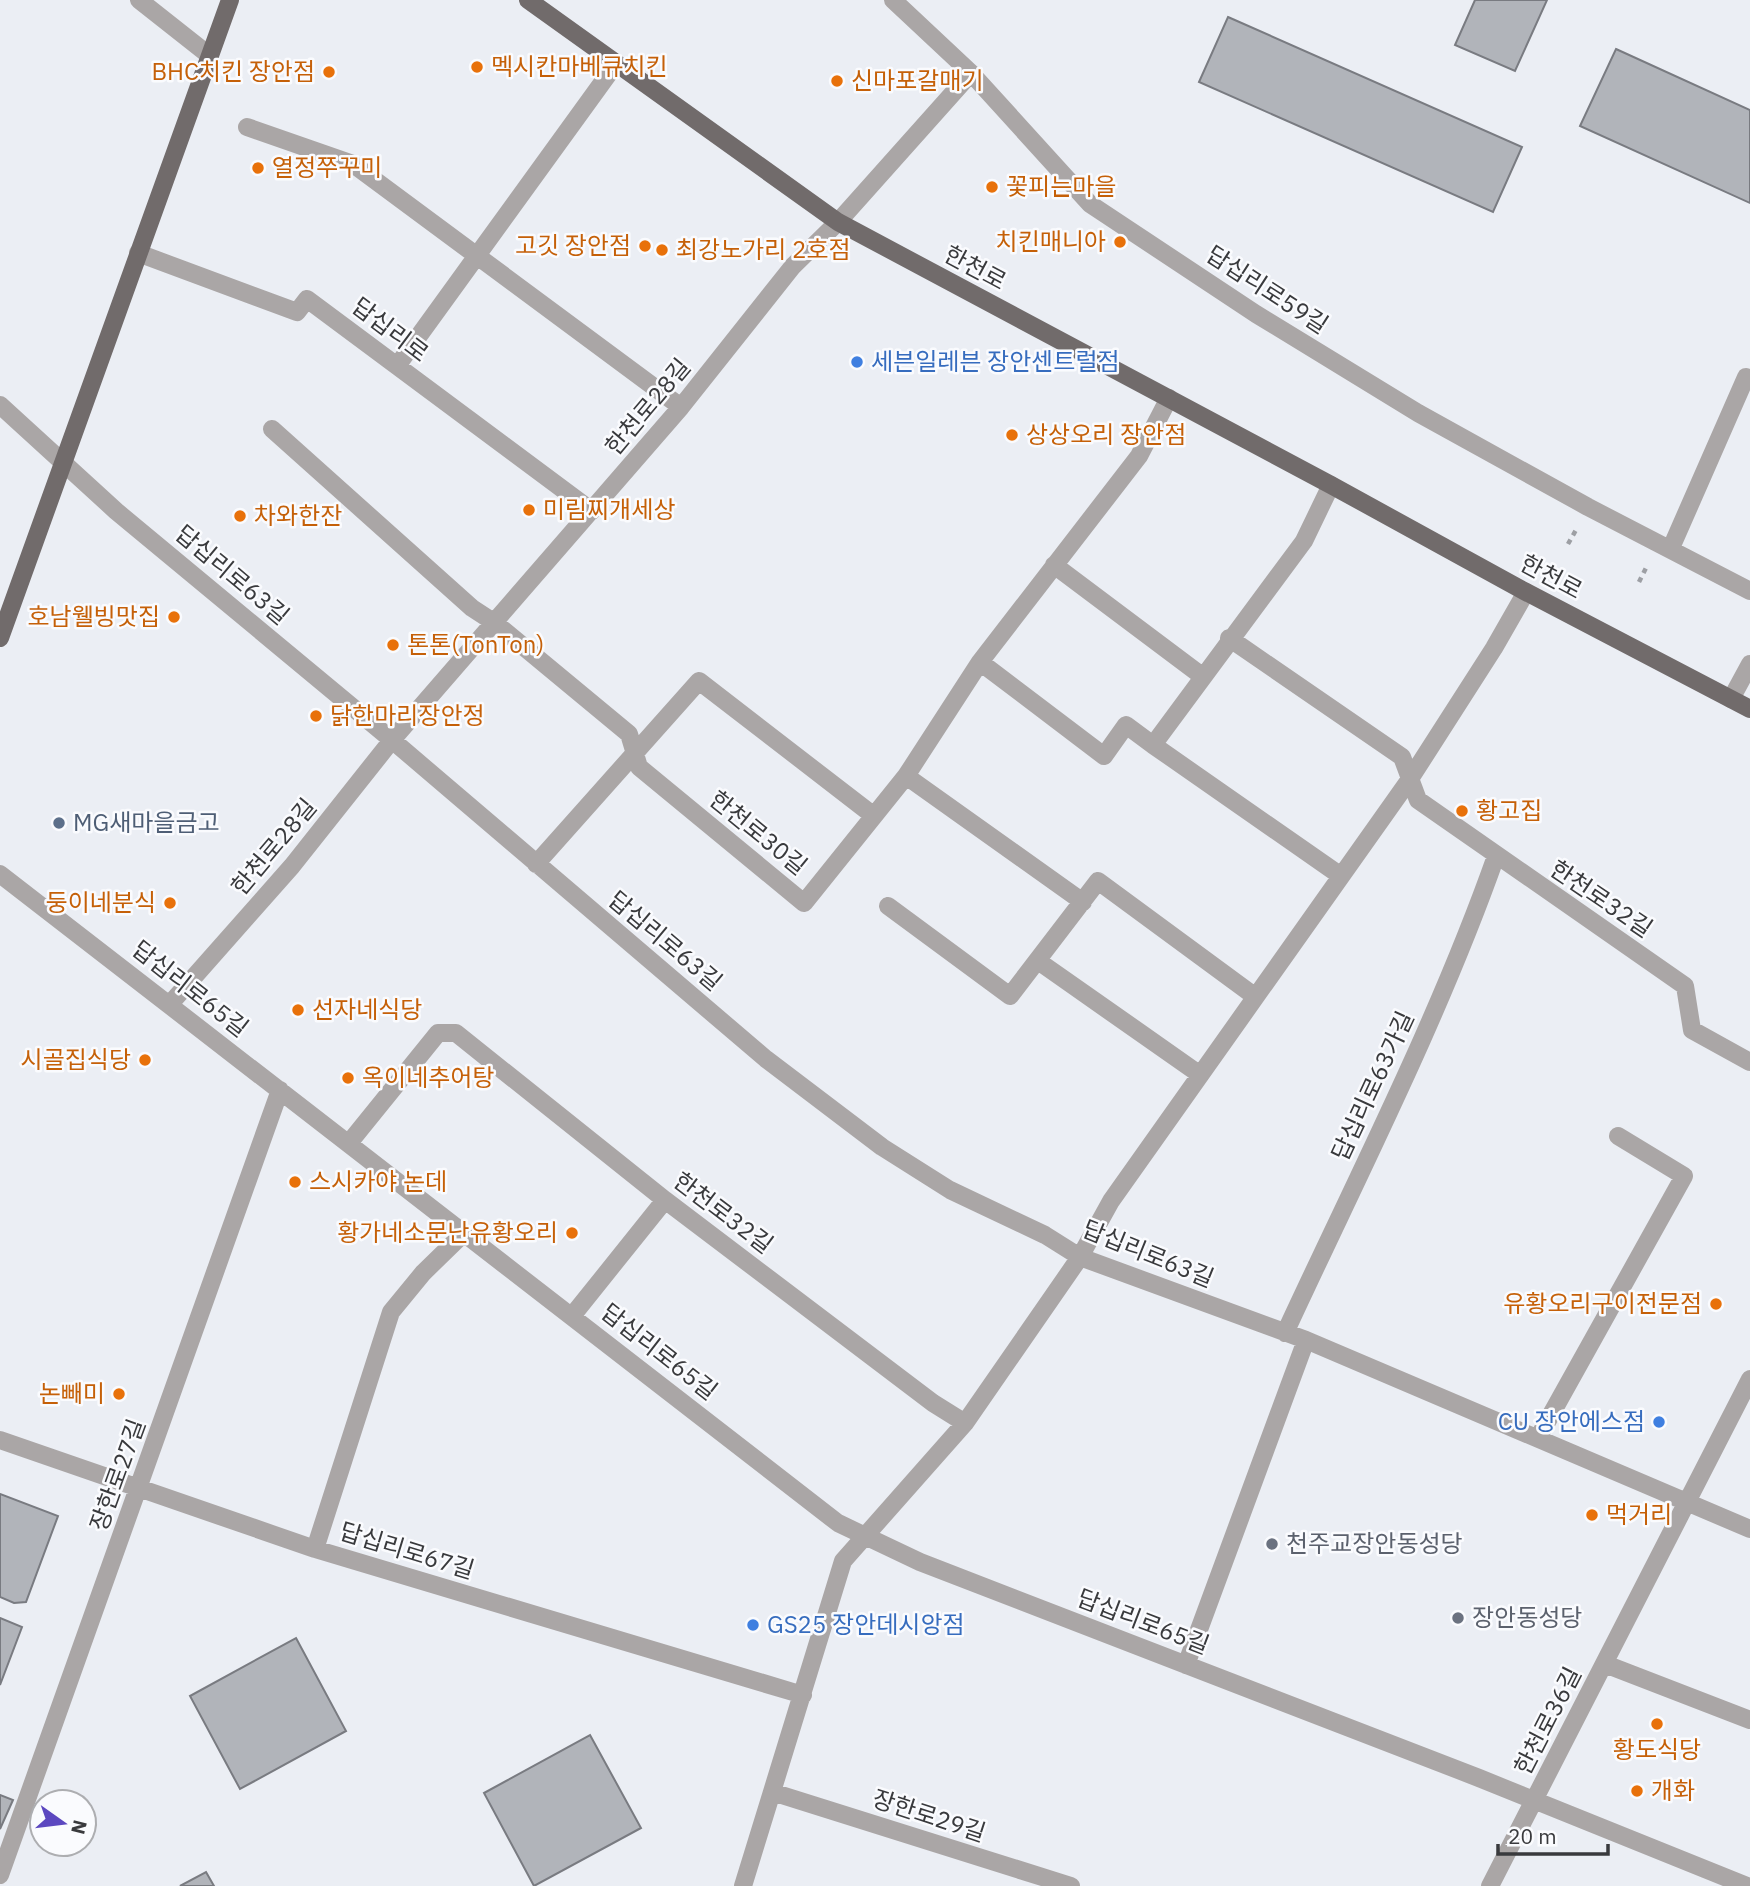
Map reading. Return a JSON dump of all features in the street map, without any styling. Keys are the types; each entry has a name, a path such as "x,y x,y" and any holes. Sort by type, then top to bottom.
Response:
{"main road":[{"path":"2,628 64,464 230,0"},
{"name":"한천로","path":"528,0 615,65 838,222 1331,485 1525,592 1750,709"}],"street":[{"path":"139,0 210,56"},
{"name":"답십리로59길","path":"893,0 971,73 1090,204 1256,314 1418,413 1588,507 1750,591"},
{"path":"397,366 615,65"},
{"name":"한천로28길","path":"170,1004 292,866 392,740 681,407 793,266 838,222 971,73"},
{"path":"247,127 353,164 681,407"},
{"name":"답십리로","path":"138,253 297,312 307,299 592,511"},
{"path":"1671,548 1746,377"},
{"name":"한천로30길","path":"495,624 629,734 639,767 804,903 906,776 980,662 1139,456 1169,398"},
{"name":"답십리로63길","path":"0,405 64,464 766,1059 882,1147 950,1190 1045,1235 1080,1257 1306,1340 1750,1529"},
{"path":"272,429 472,608 495,624"},
{"path":"1153,745 1229,638 1304,541 1331,485"},
{"path":"1054,565 1202,677"},
{"path":"743,1886 843,1561 965,1423 1080,1257 1111,1200 1254,995 1410,779 1494,648 1525,592"},
{"name":"한천로32길","path":"1229,638 1402,757 1418,800 1685,986 1692,1030 1750,1062"},
{"path":"980,662 1104,756 1126,725 1341,876"},
{"path":"1731,699 1750,664"},
{"path":"536,864 699,681 874,817"},
{"path":"906,776 1083,902"},
{"name":"답십리로63가길","path":"1285,1333 1435,1009 1468,934 1496,856"},
{"name":"답십리로65길","path":"0,874 838,1523 920,1562 1747,1886"},
{"path":"888,906 1010,996 1098,881 1254,995"},
{"path":"1038,961 1199,1074"},
{"name":"한천로32길","path":"349,1143 438,1033 456,1033 665,1200 933,1403 965,1423"},
{"name":"장한로27길","path":"0,1875 280,1090"},
{"path":"1538,1437 1684,1176 1618,1136"},
{"name":"답십리로65길","path":"572,1316 665,1200"},
{"path":"315,1549 391,1312 423,1273 464,1233"},
{"path":"1186,1665 1306,1340"},
{"name":"한천로36길","path":"1490,1886 1750,1379"},
{"name":"답십리로67길","path":"0,1440 315,1549 803,1695"},
{"name":"한천로36길","path":"1605,1664 1750,1720"},
{"name":"장한로29길","path":"772,1792 1071,1886"}],"building":[{"path":"1475,0 1547,0 1515,71 1455,45"},
{"path":"1228,17 1522,147 1493,212 1199,82"},
{"path":"1616,49 1750,110 1750,203 1580,126"},
{"path":"0,1494 58,1516 26,1602 14,1603 0,1597"},
{"path":"0,1618 22,1627 0,1685"},
{"path":"296,1638 346,1731 240,1789 190,1696"},
{"path":"590,1735 641,1828 534,1886 484,1793"},
{"path":"0,1795 13,1800 0,1829"},
{"path":"206,1872 214,1886 180,1886"}],"place":[{"name":"멕시칸마베큐치킨","path":"477,67"},
{"name":"BHC치킨 장안점","path":"329,72"},
{"name":"신마포갈매기","path":"837,81"},
{"name":"열정쭈꾸미","path":"258,168"},
{"name":"꽃피는마을","path":"992,187"},
{"name":"치킨매니아","path":"1120,242"},
{"name":"고깃 장안점","path":"645,246"},
{"name":"최강노가리 2호점","path":"662,250"},
{"name":"세븐일레븐 장안센트럴점","path":"857,362"},
{"name":"상상오리 장안점","path":"1012,435"},
{"name":"미림찌개세상","path":"529,510"},
{"name":"차와한잔","path":"240,516"},
{"name":"호남웰빙맛집","path":"174,617"},
{"name":"톤톤(TonTon)","path":"393,645"},
{"name":"닭한마리장안정","path":"316,716"},
{"name":"황고집","path":"1462,811"},
{"name":"MG새마을금고","path":"59,823"},
{"name":"둥이네분식","path":"170,903"},
{"name":"선자네식당","path":"298,1010"},
{"name":"시골집식당","path":"145,1060"},
{"name":"옥이네추어탕","path":"348,1078"},
{"name":"스시카야 논데","path":"295,1182"},
{"name":"황가네소문난유황오리","path":"572,1233"},
{"name":"유황오리구이전문점","path":"1716,1304"},
{"name":"논빼미","path":"119,1394"},
{"name":"CU 장안에스점","path":"1659,1422"},
{"name":"먹거리","path":"1592,1515"},
{"name":"천주교장안동성당","path":"1272,1544"},
{"name":"장안동성당","path":"1458,1618"},
{"name":"GS25 장안데시앙점","path":"753,1625"},
{"name":"황도식당","path":"1657,1724"},
{"name":"개화","path":"1637,1791"}]}
